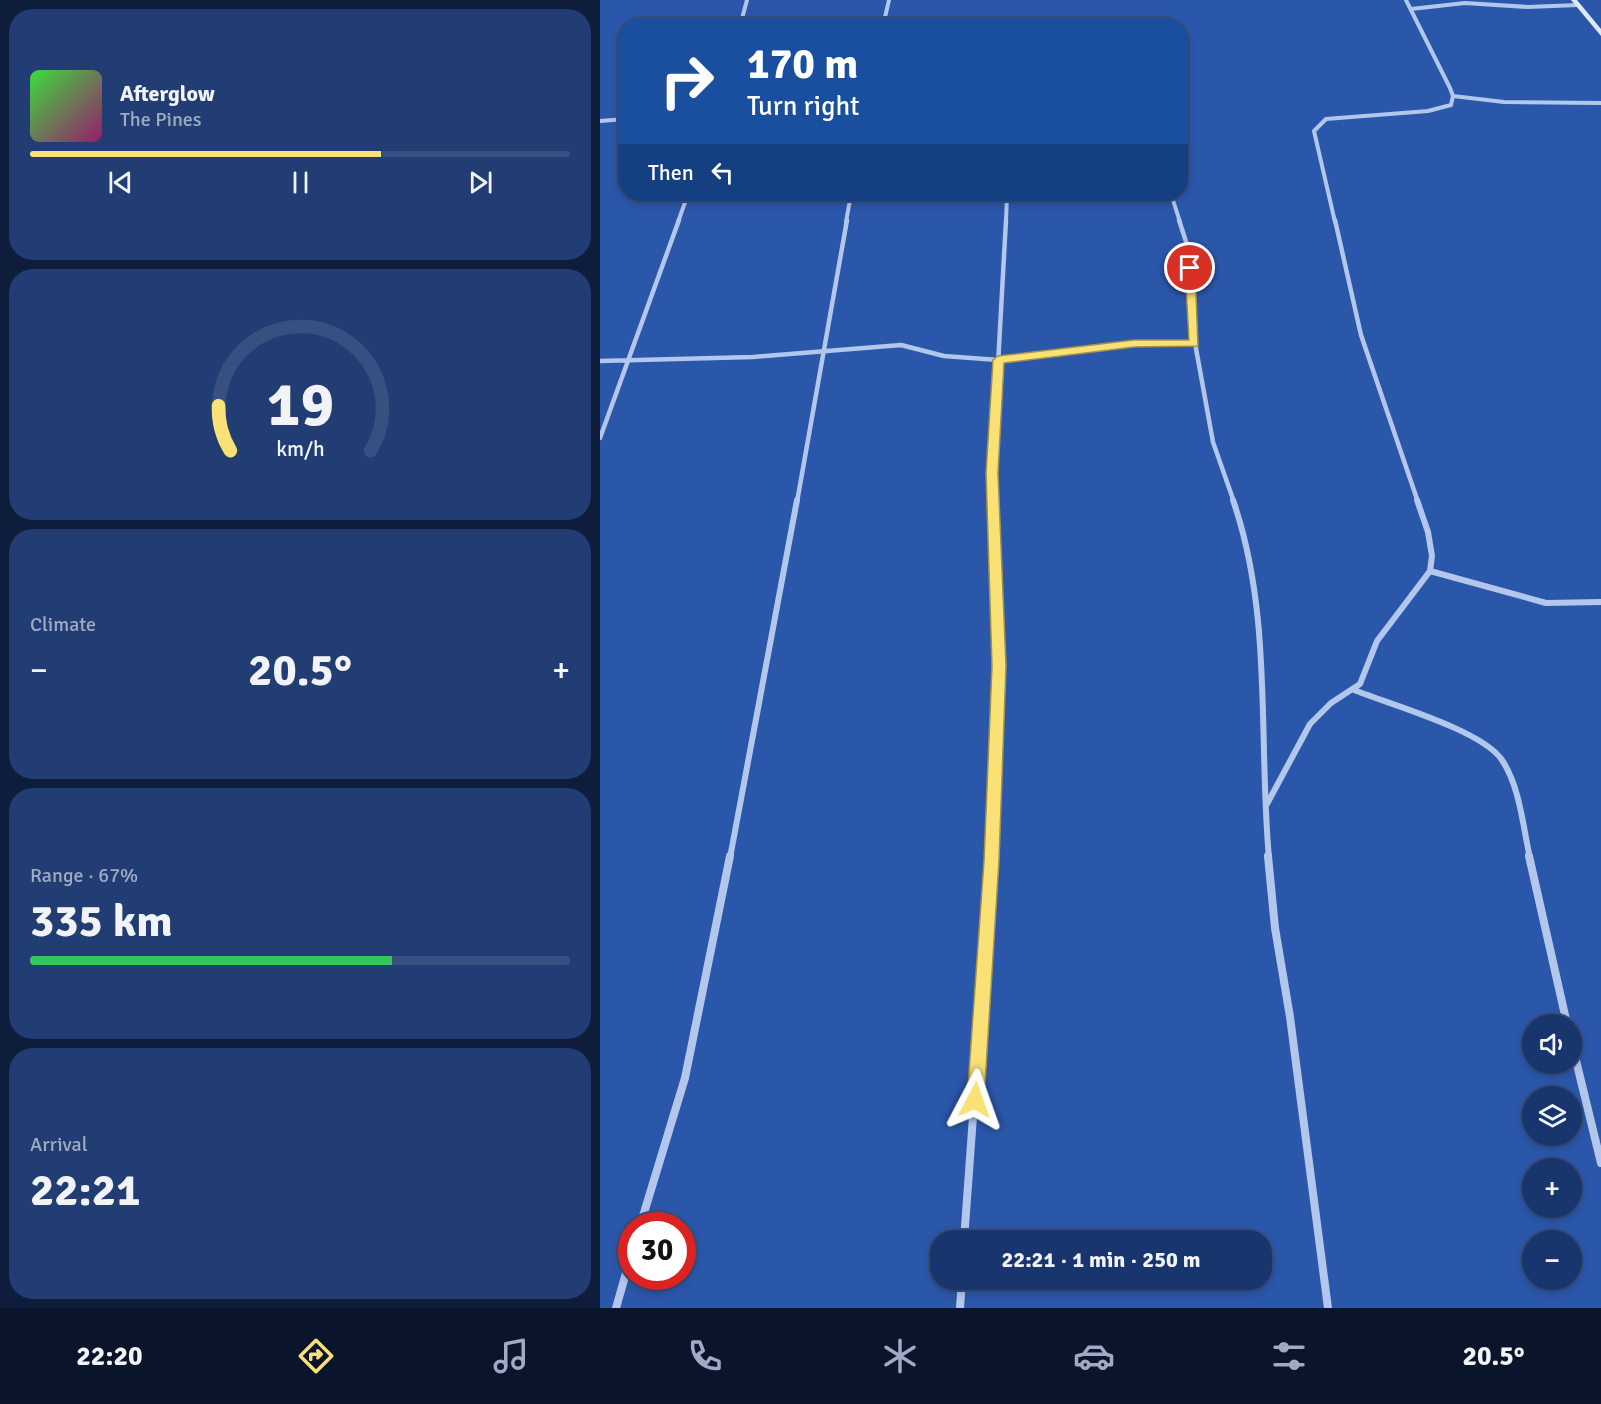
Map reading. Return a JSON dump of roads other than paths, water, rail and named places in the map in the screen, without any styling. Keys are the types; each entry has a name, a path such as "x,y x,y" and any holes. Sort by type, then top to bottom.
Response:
{"street":[{"path":"742,18 747,0"},
{"path":"885,18 889,0"},
{"path":"1267,805 1310,724 1331,703 1354,690 1364,676 1377,641 1430,571 1432,556 1428,532 1361,335 1314,131 1326,119 1440,109 1451,105 1454,96 1406,0"},
{"path":"1411,9 1465,3 1528,7 1576,3 1601,34"},
{"path":"1454,96 1504,102 1601,103"},
{"path":"600,121 618,120"},
{"path":"600,438 685,201"},
{"path":"644,1212 685,1078 708,973 825,351 850,201"},
{"path":"965,1230 986,950 999,666 992,485 1007,201"},
{"path":"1173,201 1189,251 1195,343 1213,441 1243,529 1253,578 1264,690 1268,852 1275,928 1290,1017 1328,1308"},
{"path":"600,361 753,357 901,345 944,356 998,360 1134,343 1195,343"},
{"path":"1430,571 1546,603 1601,602"},
{"path":"1354,690 1454,729 1496,752 1504,763 1512,779 1565,1014"},
{"path":"1579,1074 1601,1163"},
{"path":"616,1308 621,1290"},
{"path":"960,1308 961,1290"}]}
